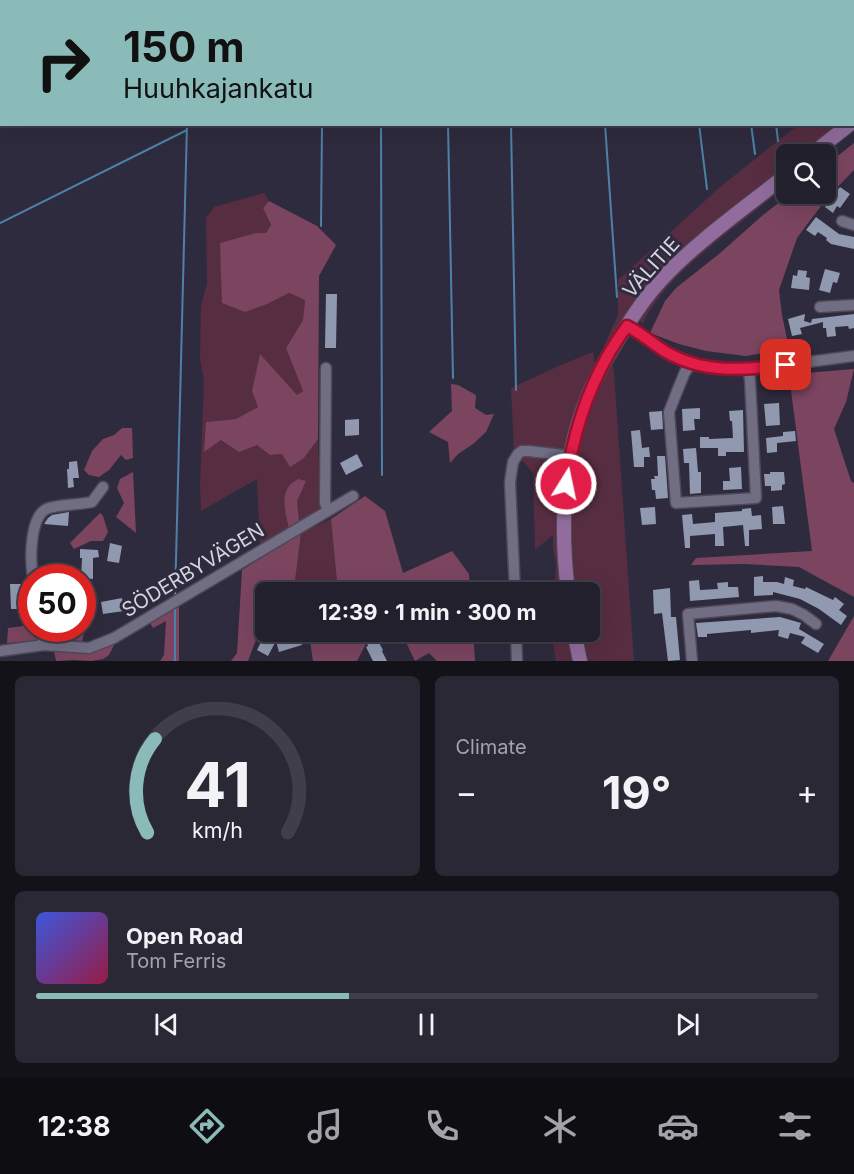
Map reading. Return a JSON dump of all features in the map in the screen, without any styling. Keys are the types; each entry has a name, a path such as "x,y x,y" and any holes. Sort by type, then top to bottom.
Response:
{"main road":[{"path":"825,144 847,126"},
{"name":"VÄLITIE","path":"567,582 564,508 567,474 575,436 588,396 607,356 660,280 696,247 776,183"},
{"path":"576,642 580,661"}],"street":[{"path":"842,221 854,225"},
{"path":"820,307 854,305"},
{"path":"627,326 690,364 720,368 748,370 854,356"},
{"path":"690,364 669,412 676,503 756,498 748,370"},
{"path":"326,368 324,498 328,510"},
{"path":"515,582 510,482 513,462 522,451 571,456"},
{"path":"32,564 34,528 40,514 51,507 92,502 103,487"},
{"name":"SÖDERBYVÄGEN","path":"0,651 44,645 89,648 114,638 353,496"},
{"path":"692,661 688,614 777,606 792,609 816,624"},
{"path":"516,642 517,661"}],"shaded area":[{"path":"797,126 841,126 817,144 776,144 776,178 626,314 604,348 618,315 618,280 720,187"},
{"path":"854,143 854,170 836,189 836,157"},
{"path":"776,189 776,194 679,275 659,298 642,325 639,317 664,283 698,252"},
{"path":"264,193 269,201 263,208 271,225 266,233 256,233 267,304 289,293 305,300 303,320 286,348 303,391 297,395 260,355 258,407 236,419 206,422 205,451 221,439 257,445 270,455 282,454 304,458 318,439 320,510 260,546 257,479 201,511 204,381 200,359 201,305 207,284 206,218 214,207"},
{"path":"269,201 317,226 336,245 319,276 318,439 304,458 290,467 282,454 270,455 257,445 239,452 221,440 204,452 206,422 236,419 258,407 252,391 260,354 297,395 303,391 286,348 303,320 305,300 289,293 245,312 222,303 220,243 256,233 266,233 271,225 263,208"},
{"path":"777,204 822,204 797,238 779,290 789,349 746,356 706,351 650,333 665,301 676,288"},
{"path":"593,352 595,364 572,424 561,472 558,533 562,582 555,582 553,535 535,550 533,473 514,451 511,388"},
{"path":"611,364 614,373 634,661 584,661 580,642 600,642 600,582 572,582 567,546 569,495 576,453 586,417"},
{"path":"854,369 846,402 834,429 851,481 854,483 854,597 799,567 744,564 691,565 696,558 812,551 790,383 794,374"},
{"path":"451,384 458,385 476,395 475,408 486,415 494,414 486,432 450,463 448,442 429,432 452,411"},
{"path":"122,428 132,428 133,458 126,460 121,455 109,470 99,477 89,475 84,470 92,451 103,439 114,435"},
{"path":"133,472 136,533 116,517 124,503 117,488 120,479"},
{"path":"298,479 306,481 297,501 299,522 289,528 285,495 291,484"},
{"path":"365,496 385,511 403,573 452,551 469,574 469,582 337,582 331,519"},
{"path":"100,513 108,532 103,541 91,541 74,549 70,543"},
{"path":"331,519 337,582 296,582 301,533"},
{"path":"301,533 296,582 255,582 255,642 248,661 231,661 237,653 242,570"},
{"path":"179,605 179,661 160,661 164,655 166,621 153,628 150,623"},
{"path":"854,616 854,661 828,661"},
{"path":"18,627 19,642 7,643 8,628"},
{"path":"310,642 367,642 357,661 313,661"},
{"path":"406,642 474,642 475,661 437,661 429,653 415,661"},
{"path":"553,642 571,642 574,661 556,661"},
{"path":"115,643 109,655 103,659 56,661 54,651 85,653"}],"building":[{"path":"840,187 850,194 840,208 837,206 833,213 825,207 827,204 836,204 836,192"},
{"path":"816,217 839,234 854,237 854,249 831,244 818,232 815,236 806,230"},
{"path":"825,269 840,273 837,283 833,282 830,293 819,290"},
{"path":"798,270 807,271 806,277 810,278 809,290 791,288 793,275 797,276"},
{"path":"326,294 337,294 336,348 325,348"},
{"path":"805,314 804,321 811,323 812,319 854,314 854,328 835,327 836,336 827,337 823,322 800,328 802,334 792,336 788,319"},
{"path":"779,403 780,425 766,426 764,404"},
{"path":"700,408 700,419 694,419 695,430 683,431 682,409"},
{"path":"743,410 744,452 726,452 726,456 718,456 718,448 700,448 700,437 733,438 729,411"},
{"path":"662,411 663,429 651,430 649,412"},
{"path":"359,419 359,435 345,436 345,420"},
{"path":"640,430 642,448 649,447 650,457 644,457 644,467 634,467 631,431"},
{"path":"795,431 796,441 777,443 777,452 767,453 766,438 783,436 783,432"},
{"path":"696,448 698,472 701,472 701,493 690,494 689,463 684,463 683,449"},
{"path":"357,454 363,466 346,475 340,463"},
{"path":"657,456 665,456 668,498 656,499 655,490 652,490 651,479 658,476"},
{"path":"77,461 79,478 73,478 74,487 68,488 69,462"},
{"path":"741,467 742,489 723,490 723,481 730,481 729,468"},
{"path":"770,472 784,472 785,484 782,485 782,490 771,491 771,486 765,486 764,474 770,474"},
{"path":"783,506 785,524 773,524 772,507"},
{"path":"655,507 656,524 642,525 640,508"},
{"path":"751,508 752,516 761,515 762,529 749,530 749,546 745,546 743,525 723,527 724,546 715,546 715,534 690,536 690,548 685,548 682,515 692,514 693,524 715,522 715,513"},
{"path":"69,512 68,526 44,524 52,515"},
{"path":"110,543 122,546 119,563 107,561"},
{"path":"80,549 98,550 99,557 93,558 93,564 82,564 82,558 80,558"},
{"path":"763,576 763,582 784,584 785,577 794,580 793,586 805,589 806,587 833,600 835,597 844,604 839,610 847,616 841,625 800,599 773,592 773,595 754,596 754,577"},
{"path":"699,580 700,590 718,589 717,583 728,582 728,587 738,587 739,597 690,601 689,581"},
{"path":"10,584 18,584 18,609 11,609"},
{"path":"670,588 671,617 676,617 680,660 668,661 662,613 654,614 653,590"},
{"path":"122,598 124,611 103,614 101,602"},
{"path":"780,617 801,623 799,629 824,644 818,653 801,643 805,637 790,633 788,639 778,636 779,630 751,633 751,630 698,637 696,623"},
{"path":"261,642 275,642 268,656 257,650"},
{"path":"276,642 301,642 302,645 279,652"},
{"path":"379,642 387,661 373,661 366,647 367,643"}],"waterway":[{"path":"175,599 187,126"},
{"path":"321,226 322,126"},
{"path":"381,126 382,475"},
{"path":"448,126 453,378"},
{"path":"511,126 516,390"},
{"path":"605,126 617,297"},
{"path":"699,126 707,189"},
{"path":"751,126 755,154"},
{"path":"776,126 778,141"},
{"path":"0,223 187,130"},
{"path":"174,661 175,607"}],"route":[{"path":"566,484 575,436 588,396 607,356 627,326 690,364 748,370 786,365"}]}
